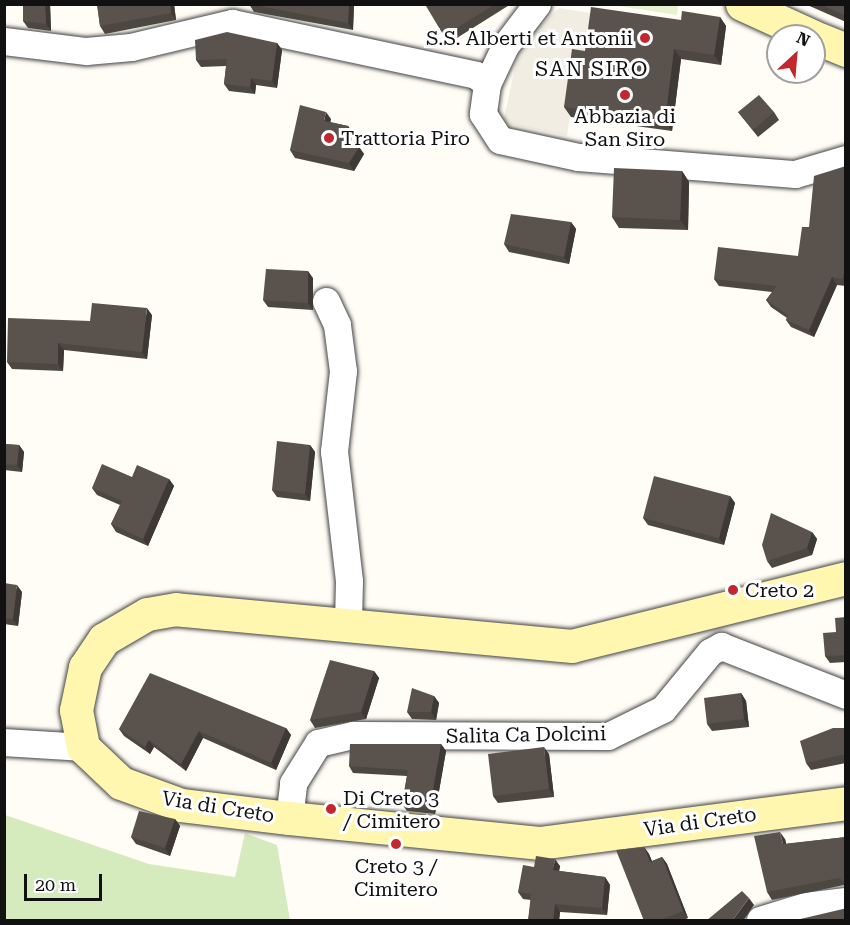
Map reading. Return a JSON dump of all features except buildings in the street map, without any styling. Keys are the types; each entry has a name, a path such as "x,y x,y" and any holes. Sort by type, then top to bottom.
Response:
{"main road":[{"path":"742,4 786,24"},
{"path":"826,42 846,50"},
{"path":"83,747 76,710 85,668 104,639 125,624 176,609 348,621 505,643 572,646 846,578"},
{"name":"Via di Creto","path":"83,747 101,768 148,795 290,818 539,843 846,803"}],"street":[{"path":"537,4 506,46 487,84 483,114 489,130 518,147 795,174 846,159"},
{"path":"4,41 86,51 131,47 232,23 476,75 487,84"},
{"path":"326,301 337,325 343,371 334,451 349,581 348,621"},
{"name":"Salita Ca Dolcini","path":"290,818 293,783 318,743 353,735 572,737 622,733 663,709 710,652 721,646 846,695"},
{"path":"4,742 83,747"},
{"path":"760,921 804,906 846,901"}],"green space":[{"path":"678,4 677,15 612,5"},
{"path":"5,815 149,864 235,877 245,833 277,845 290,920 5,920"}],"shaded area":[{"path":"559,8 596,14 591,59 578,58 567,136 503,123 520,44"}],"place":[{"name":"S.S. Alberti et Antonii","path":"645,38"},
{"name":"Abbazia di San Siro","path":"625,95"},
{"name":"Trattoria Piro","path":"329,138"},
{"name":"Creto 2","path":"733,590"},
{"name":"Di Creto 3 / Cimitero","path":"331,809"},
{"name":"Creto 3 / Cimitero","path":"396,844"}],"district":[{"name":"SAN SIRO","path":"592,69"}]}
